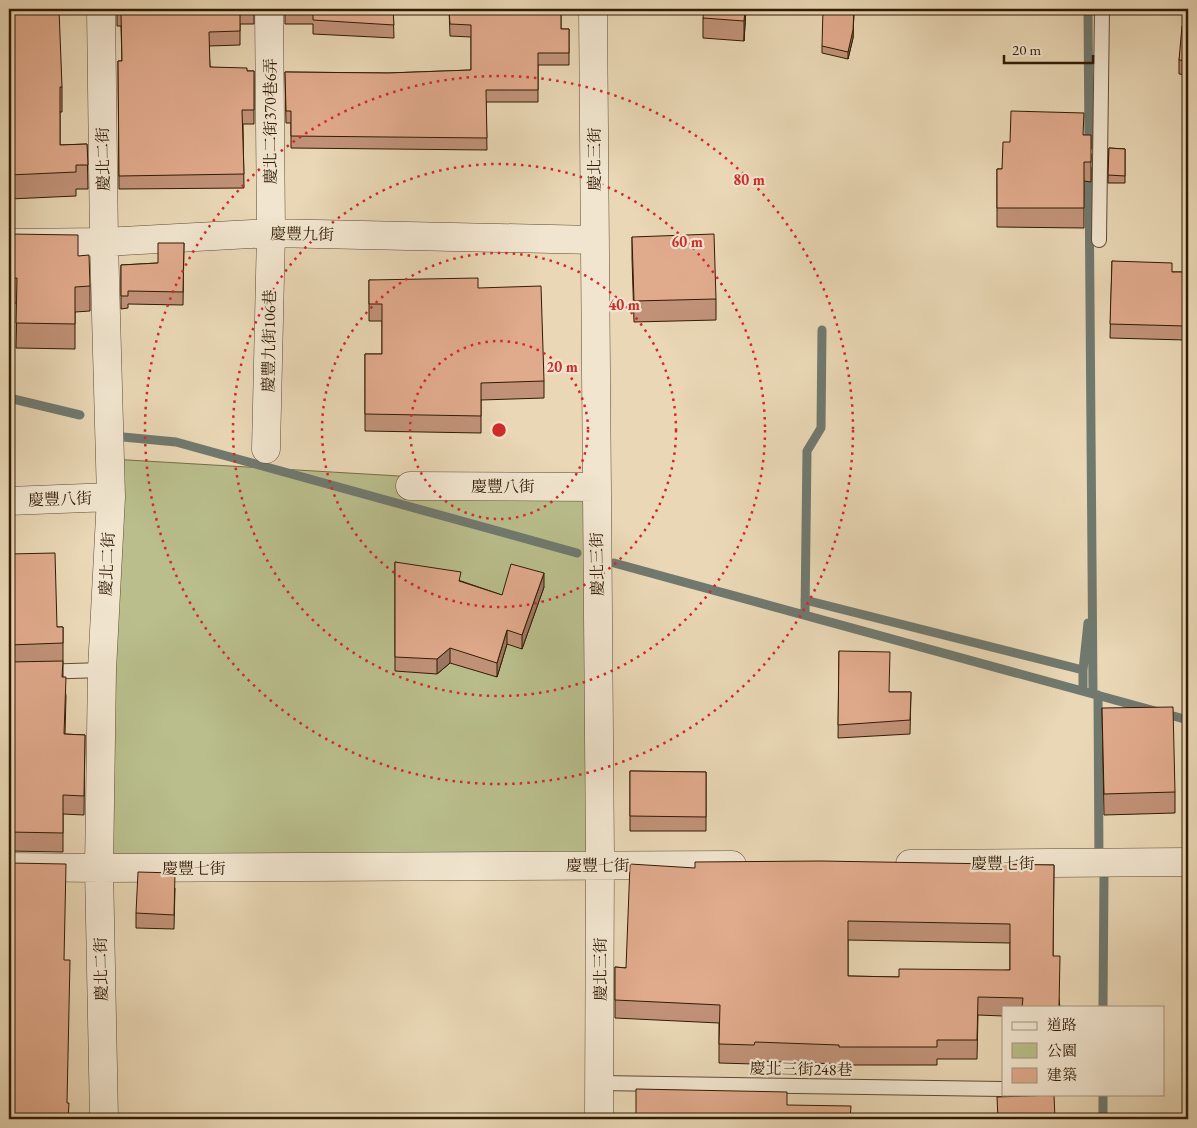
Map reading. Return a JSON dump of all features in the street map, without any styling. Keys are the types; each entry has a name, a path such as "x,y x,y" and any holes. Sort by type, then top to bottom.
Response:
{"street":[{"name":"慶北二街","path":"101,9 104,242 111,497 102,670 99,868 104,1119"},
{"name":"慶北二街370巷6弄","path":"269,9 271,233"},
{"name":"慶北三街","path":"593,9 600,866 599,1119"},
{"name":"慶豐九街","path":"9,243 104,242 271,233 595,240"},
{"name":"慶豐九街106巷","path":"266,449 271,233"},
{"name":"慶豐八街","path":"410,486 597,487"},
{"name":"慶豐八街","path":"9,501 111,497"},
{"name":"慶豐七街","path":"889,864 1188,862"},
{"name":"慶豐七街","path":"9,867 759,864"}],"lane":[{"path":"1099,240 1102,9"},
{"path":"9,673 102,670"},
{"name":"慶北三街248巷","path":"599,1084 1002,1089"}],"green space":[{"path":"111,459 585,487 600,856 112,858"}],"building":[{"path":"9,9 59,9 62,87 60,87 60,145 87,144 88,165 76,165 76,172 9,175"},
{"path":"117,9 254,9 254,11 240,11 240,31 209,32 210,67 247,68 247,71 254,71 254,110 242,110 244,174 119,176 118,61 122,61 121,12 117,12"},
{"path":"285,9 393,9 394,25 313,20 313,11 285,11"},
{"path":"449,9 561,9 561,29 569,29 569,53 538,53 538,90 486,90 487,138 291,136 291,111 286,111 285,72 388,73 471,70 471,25 450,24"},
{"path":"704,9 745,9 744,21 703,18"},
{"path":"823,9 854,9 853,30 848,52 822,46"},
{"path":"1182,26 1188,27 1188,61 1179,60"},
{"path":"1011,111 1084,113 1083,135 1091,135 1091,162 1084,162 1084,208 997,208 997,169 1002,169 1003,142 1010,142"},
{"path":"1109,148 1125,149 1125,176 1108,175"},
{"path":"9,234 78,235 78,256 89,255 90,286 75,287 75,324 16,323 17,278 9,279"},
{"path":"714,234 716,299 634,301 632,237"},
{"path":"158,243 184,243 183,292 128,291 128,296 121,296 121,265 158,263"},
{"path":"1112,261 1172,263 1172,272 1188,272 1188,334 1186,334 1185,326 1110,324"},
{"path":"478,278 478,288 541,286 544,381 481,383 481,416 365,414 365,354 382,354 382,304 369,304 369,280"},
{"path":"55,553 57,627 63,627 63,643 9,645 9,554"},
{"path":"395,562 461,572 459,581 502,595 511,564 544,573 522,635 507,630 497,663 450,648 437,659 395,657"},
{"path":"839,651 890,652 889,692 911,692 910,720 838,725"},
{"path":"63,661 62,677 66,677 64,734 85,735 84,796 63,795 63,833 9,832 9,662"},
{"path":"1173,707 1175,792 1104,794 1102,708"},
{"path":"630,771 706,772 706,817 630,816"},
{"path":"821,861 1054,865 1053,956 1060,956 1059,1006 1022,1006 1023,998 978,997 977,1040 937,1040 937,1047 839,1047 839,1045 755,1042 754,1045 719,1044 720,1005 615,1000 615,967 626,968 630,864 695,868 695,862","holes":["848,921 1010,924 1010,970 899,969 899,977 848,976"]},
{"path":"9,863 66,864 64,960 70,960 68,1119 9,1119"},
{"path":"138,872 175,873 174,915 136,913"},
{"path":"636,1089 787,1092 787,1105 851,1106 850,1119 636,1119"},
{"path":"1054,1096 1055,1119 998,1119 997,1097"}],"waterway":[{"path":"1088,9 1089,146"},
{"path":"1089,171 1093,693"},
{"path":"805,615 807,451 821,428 822,330"},
{"path":"9,398 80,415"},
{"path":"123,437 176,442 577,553"},
{"path":"614,563 1188,720"},
{"path":"805,600 1083,670"},
{"path":"1083,690 1088,623"},
{"path":"1098,695 1099,862 1104,876 1103,1006"},
{"path":"1103,1096 1103,1119"}]}
